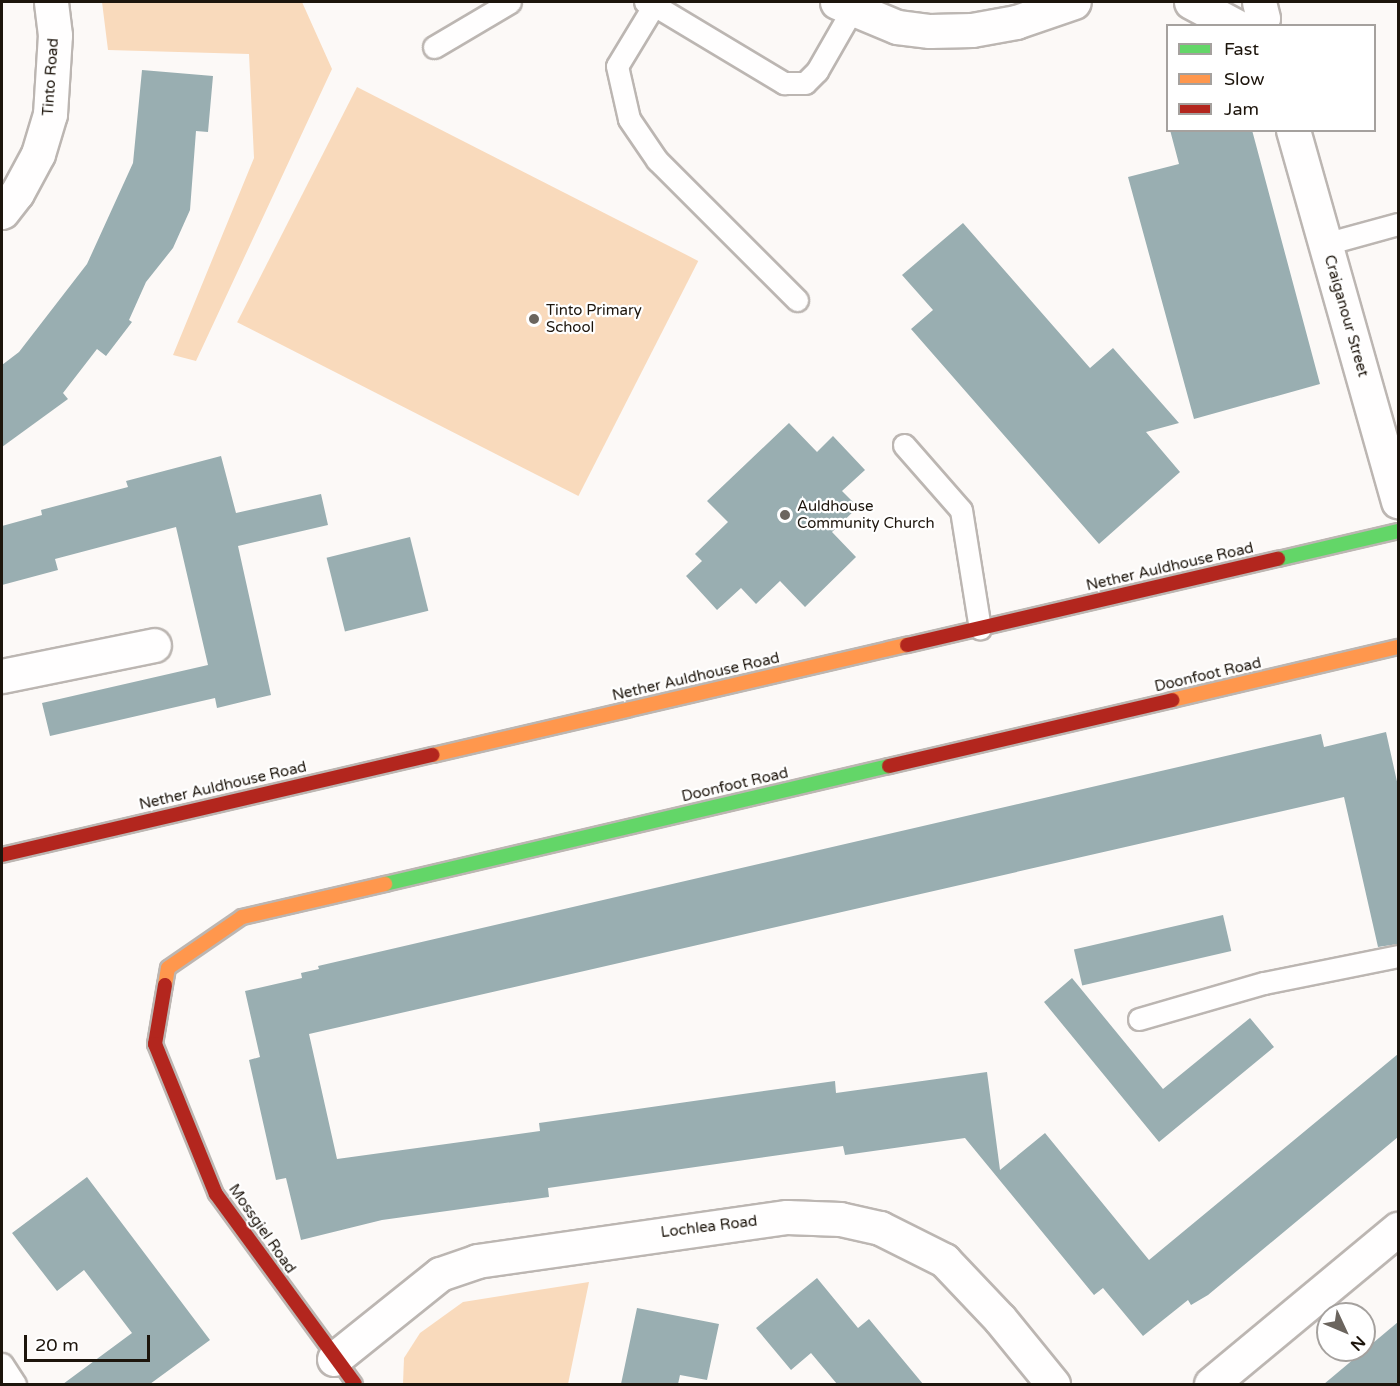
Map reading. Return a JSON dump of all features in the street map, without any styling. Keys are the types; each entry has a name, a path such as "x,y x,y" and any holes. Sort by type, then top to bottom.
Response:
{"street":[{"name":"Tinto Road","path":"2,212 17,193 38,154 50,114 55,35 51,2"},
{"path":"844,6 897,27 972,30 1016,22 1074,2"},
{"path":"1191,2 1232,24"},
{"path":"1259,2 1263,18 1259,24"},
{"name":"Craiganour Street","path":"1294,132 1398,501"},
{"name":"Nether Auldhouse Road","path":"2,855 1398,531"},
{"path":"2,676 154,645"},
{"name":"Doonfoot Road","path":"155,1044 168,968 242,917 1398,647"},
{"name":"Mossgiel Road","path":"155,1044 216,1194 334,1359 356,1384"},
{"name":"Lochlea Road","path":"334,1359 440,1274 477,1261 775,1219 840,1219 880,1227 944,1260 1000,1319 1053,1384"},
{"path":"1211,1384 1398,1229"}],"lane":[{"path":"434,47 510,2"},
{"path":"797,300 657,160 629,119 617,66 651,3 784,83 805,83 817,71 844,6"},
{"path":"1325,244 1398,224"},
{"path":"904,445 961,510 980,628"},
{"path":"1139,1018 1264,983 1398,956"},
{"path":"2,1364 15,1384"}],"shaded area":[{"path":"102,2 302,2 332,69 196,361 173,355 254,158 249,54 108,50"},
{"path":"357,87 698,261 578,496 237,322"},
{"path":"589,1282 568,1384 403,1384 404,1358 420,1333 463,1302"}],"building":[{"path":"142,70 213,76 208,132 196,131 190,210 173,248 146,282 129,320 132,322 106,356 97,349 63,393 68,399 2,447 2,365 19,352 87,264 133,163"},
{"path":"1171,132 1253,132 1320,384 1194,419 1128,177 1179,164"},
{"path":"963,223 1090,368 1113,348 1179,423 1146,432 1180,472 1099,544 911,329 933,310 902,275"},
{"name":"Auldhouse Community Church","path":"789,423 817,452 833,436 865,470 842,491 858,507 832,532 856,557 805,607 780,581 756,604 741,588 717,610 686,576 702,561 695,554 728,522 707,501"},
{"path":"221,456 236,513 321,494 328,525 238,546 271,695 217,708 215,698 50,736 42,703 208,665 176,527 55,559 58,570 2,585 2,526 42,515 41,510 128,487 126,481"},
{"path":"410,537 428,611 345,632 327,558"},
{"path":"1386,732 1398,786 1398,944 1378,947 1344,797 309,1034 337,1159 540,1131 539,1123 835,1081 836,1093 987,1072 1000,1170 1045,1133 1149,1260 1398,1054 1398,1137 1208,1295 1191,1305 1188,1300 1143,1336 1103,1288 1094,1295 965,1138 845,1155 843,1146 548,1188 549,1197 382,1220 301,1240 286,1178 276,1180 249,1060 260,1057 245,991 302,978 301,973 319,969 318,966 1321,734 1324,747"},
{"path":"1223,915 1231,951 1082,985 1074,949"},
{"path":"1072,978 1163,1089 1250,1018 1274,1047 1159,1142 1044,1002"},
{"path":"87,1177 210,1340 150,1384 63,1384 132,1333 84,1270 57,1291 12,1233"},
{"path":"817,1278 858,1328 869,1319 923,1384 837,1384 811,1353 791,1370 756,1328"},
{"path":"637,1308 719,1324 707,1380 680,1375 678,1384 621,1384"},
{"path":"1398,1322 1398,1384 1324,1384 1350,1362 1376,1362 1376,1340"}],"traffic: fast":[{"path":"1278,559 1398,531"},
{"path":"385,884 889,766"}],"traffic: slow":[{"path":"433,755 907,645"},
{"path":"1172,700 1398,647"},
{"path":"165,985 168,968 242,917 385,884"}],"traffic: jam":[{"path":"907,645 1278,559"},
{"path":"889,766 1172,700"},
{"path":"2,855 433,755"},
{"path":"165,985 155,1044 216,1194 355,1384"}],"place":[{"name":"Tinto Primary School","path":"534,319"},
{"name":"Auldhouse Community Church","path":"785,515"}]}
